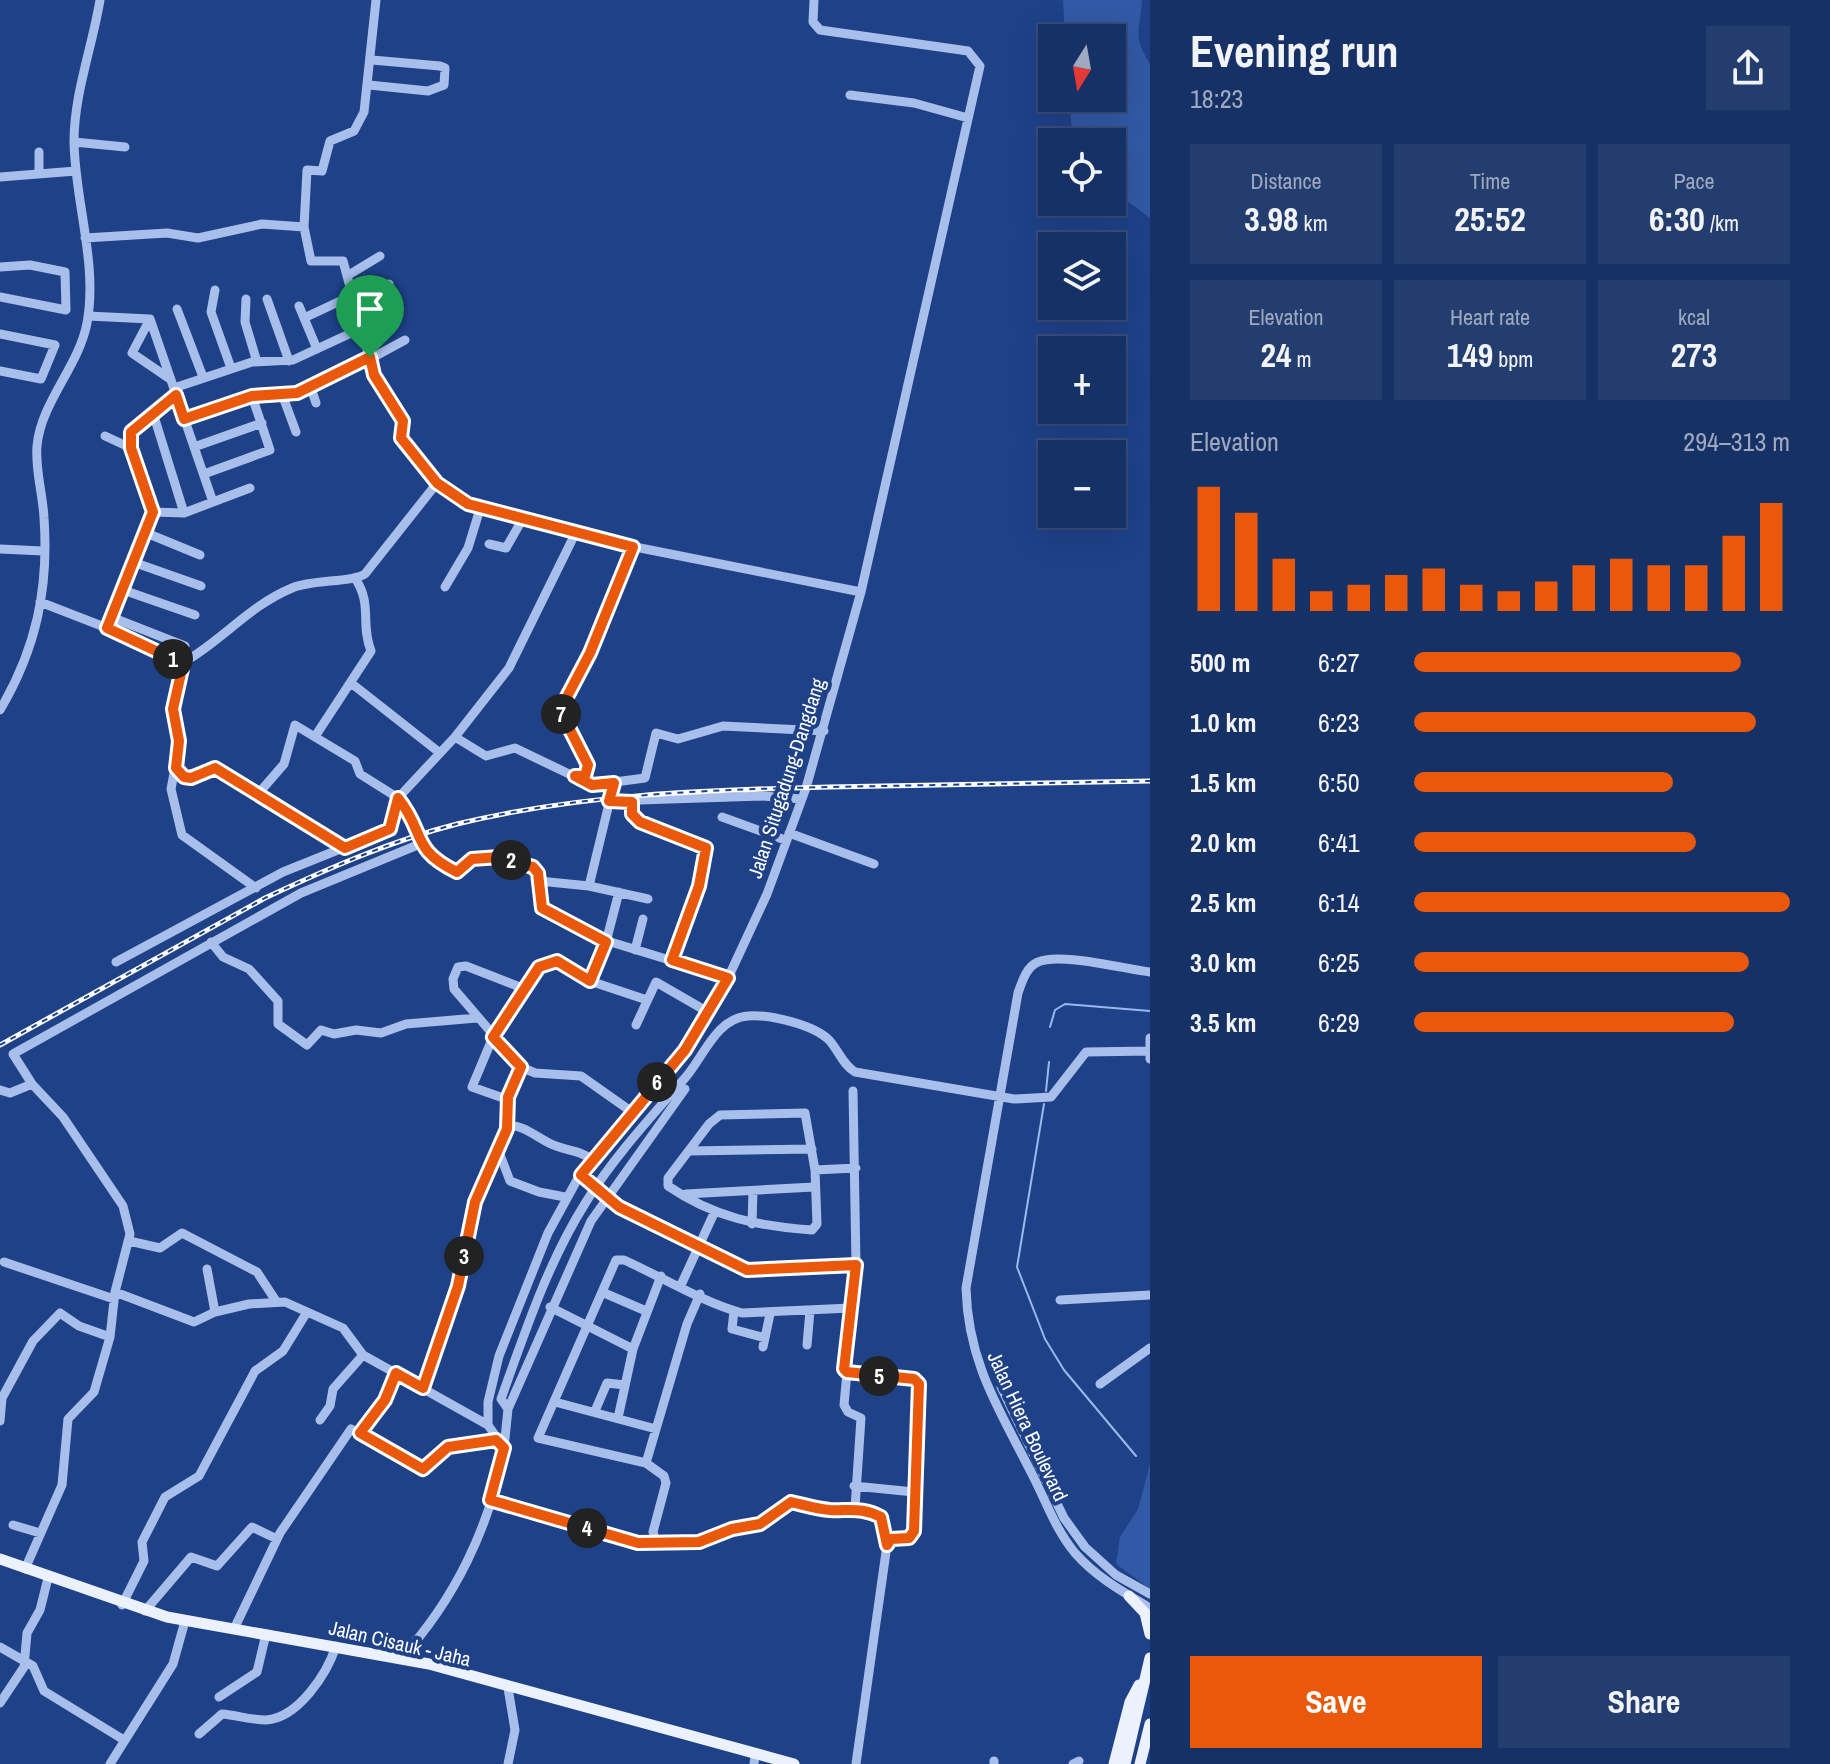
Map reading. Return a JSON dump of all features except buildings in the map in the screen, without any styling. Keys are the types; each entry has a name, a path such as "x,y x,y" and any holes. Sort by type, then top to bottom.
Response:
{"main road":[{"name":"Jalan Cisauk - Jaha","path":"1,1564 25,1569 145,1611 185,1621 401,1658 754,1760 794,1764"},
{"path":"1129,1596 1145,1613 1150,1634"},
{"path":"1114,1764 1130,1702 1148,1665"},
{"path":"1125,1764 1148,1665"},
{"path":"1140,1764 1150,1724"}],"street":[{"path":"0,710 29,654 40,602 44,515 37,446 43,422 82,339 88,316 85,238 74,142 77,101 89,63 100,0"},
{"path":"376,0 369,85 358,126 330,141 322,171 307,170 304,227 311,261 341,260 374,375 403,421 401,438 437,483 461,501 480,509 575,534 861,592"},
{"name":"Jalan Situgadung-Dangdang","path":"504,1448 488,1425 489,1395 515,1312 565,1197 685,1050 708,1012 728,978 767,894 802,799 824,731 861,592 979,73 976,57 968,51 820,30 813,22 814,0"},
{"path":"369,85 428,91 444,85 445,68 440,66 372,60"},
{"path":"850,95 906,102 968,118"},
{"path":"74,142 125,147"},
{"path":"39,152 39,174"},
{"path":"0,177 76,171"},
{"path":"85,238 167,233 198,238 262,224 304,227"},
{"path":"347,276 380,256"},
{"path":"0,267 30,265 65,272 66,310 0,297"},
{"path":"304,318 389,284"},
{"path":"215,290 211,312 231,368"},
{"path":"246,299 245,322 257,362"},
{"path":"267,299 289,361"},
{"path":"299,306 317,349"},
{"path":"177,309 203,377"},
{"path":"107,628 153,512 131,448 131,432 153,413 173,387 257,362 289,361 398,313"},
{"path":"88,316 150,319"},
{"path":"150,319 213,502"},
{"path":"150,319 132,353 173,387"},
{"path":"0,334 55,345 41,379 0,371"},
{"path":"184,419 252,396 311,388 405,340"},
{"path":"311,388 316,403"},
{"path":"282,394 296,432"},
{"path":"204,474 270,450 252,396"},
{"path":"153,413 184,513"},
{"path":"194,447 262,423"},
{"path":"105,436 131,448"},
{"path":"40,602 107,628 173,659 184,660 203,650 263,602 316,581 355,578 365,574 437,483"},
{"path":"153,512 184,513 250,488"},
{"path":"445,587 468,548 480,509"},
{"path":"489,544 506,548 522,520"},
{"path":"144,532 200,555"},
{"path":"116,962 256,888 390,829 398,798 494,690 518,653 575,534"},
{"path":"575,776 585,776 588,765 559,706 590,653 633,547"},
{"path":"0,549 43,551"},
{"path":"133,562 201,586"},
{"path":"316,735 371,651 363,632 366,600 355,578"},
{"path":"123,590 195,615"},
{"path":"111,617 185,646"},
{"path":"184,660 173,709 179,741 171,789 184,839 256,888"},
{"path":"351,683 440,753"},
{"path":"258,794 284,764 295,725 355,761 360,774 398,798 415,823 422,850 457,872 472,859 499,857 533,867 539,881 542,908 606,942 728,978"},
{"path":"455,737 482,755 495,756 515,748 592,785 645,778 656,733 678,739 723,726 824,731"},
{"path":"176,768 184,777 191,778 215,768 345,848"},
{"path":"589,886 614,783"},
{"path":"609,801 762,796 802,799"},
{"path":"632,802 632,814 640,822 675,838 702,845 707,850 699,886 672,960"},
{"path":"722,817 874,864"},
{"path":"25,1569 64,1478 63,1442 68,1419 93,1395 110,1337 114,1295 129,1241 129,1222 123,1206 63,1117 32,1084 13,1054 301,893 420,844"},
{"path":"539,881 589,886 648,899"},
{"path":"590,981 606,942 619,892"},
{"path":"635,950 643,919"},
{"path":"211,942 223,957 249,969 278,1001 278,1024 307,1045 321,1030 334,1034 356,1030 377,1034 406,1024 477,1018"},
{"name":"Jalan Hiera Boulevard","path":"1150,972 1060,960 1039,961 1029,969 1018,993 966,1288 967,1318 977,1365 1054,1523 1077,1555 1110,1584 1150,1608"},
{"path":"508,1097 498,1098 472,1087 493,1037 539,967 557,961 590,981 647,1000"},
{"path":"525,989 466,966 458,967 453,979 454,989 521,1067 535,1073 581,1076 632,1112"},
{"path":"636,1025 657,982 708,1012"},
{"path":"401,1658 469,1561 504,1448 507,1403 539,1297 595,1188 687,1077 719,1031 735,1019 749,1016 816,1030 829,1040 845,1066 855,1072 1000,1097 1051,1097 1086,1052 1150,1051"},
{"path":"1150,1038 1150,1059"},
{"path":"423,1388 458,1286 475,1202 507,1129 508,1097 521,1067"},
{"path":"0,1090 10,1093 32,1084"},
{"path":"507,1403 591,1221 685,1089"},
{"path":"853,1091 856,1265 844,1369 847,1372 844,1405 848,1412 861,1418 854,1486 855,1508"},
{"path":"801,1112 807,1115 812,1149 817,1224 812,1230 752,1224 715,1211 670,1188 668,1182 689,1151 720,1115 801,1112"},
{"path":"507,1129 512,1124 555,1146 574,1148 593,1160"},
{"path":"689,1151 812,1149"},
{"path":"499,1152 510,1181 539,1192 565,1197"},
{"path":"815,1170 856,1168"},
{"path":"581,1175 606,1198 754,1271 856,1265"},
{"path":"685,1194 814,1187"},
{"path":"752,1224 753,1191"},
{"path":"681,1285 715,1211"},
{"path":"129,1241 160,1248 182,1233 257,1272 276,1301"},
{"path":"656,1541 653,1532 666,1483 664,1476 646,1463 538,1438 616,1260 624,1260 734,1311 770,1314 851,1308"},
{"path":"4,1262 194,1322 215,1312 276,1301 343,1328 363,1355 488,1425"},
{"path":"207,1269 215,1312"},
{"path":"618,1418 633,1349 661,1276"},
{"path":"602,1292 646,1311"},
{"path":"646,1463 687,1324 700,1294"},
{"path":"1060,1300 1150,1295"},
{"path":"550,1307 633,1349"},
{"path":"734,1311 732,1329 764,1342 770,1314"},
{"path":"807,1345 810,1311"},
{"path":"122,1605 144,1561 142,1542 165,1497 199,1476 255,1371 283,1351 307,1312"},
{"path":"0,1421 2,1398 26,1352 60,1313 79,1326 110,1337"},
{"path":"1100,1384 1150,1348"},
{"path":"320,1420 330,1406 333,1389 363,1355"},
{"path":"847,1372 917,1381 912,1535 891,1539 887,1545"},
{"path":"360,1433 385,1400 396,1373"},
{"path":"595,1411 607,1383 625,1385"},
{"name":"Jalan Hiera Boulevard","path":"1001,1387 1047,1477 1064,1518 1085,1547 1116,1575 1150,1594"},
{"path":"489,1395 507,1403"},
{"path":"555,1402 656,1429"},
{"path":"234,1629 277,1539 351,1429 423,1469 448,1447 496,1440"},
{"path":"1036,1482 1047,1477"},
{"path":"854,1486 914,1492"},
{"path":"490,1500 638,1543 699,1542 732,1529 760,1524 791,1502 831,1510 855,1508 881,1517 887,1545 856,1764"},
{"path":"13,1525 40,1533"},
{"path":"145,1611 191,1557 217,1566 252,1527 277,1539"},
{"path":"0,1703 26,1661 27,1633 40,1610 48,1578"},
{"path":"109,1763 173,1664 185,1621"},
{"path":"219,1697 257,1672 266,1634"},
{"path":"199,1734 222,1714 269,1720 289,1712 324,1672 336,1646"},
{"path":"0,1647 33,1666 44,1691 124,1740"},
{"path":"508,1688 515,1730 508,1764"}],"shaded area":[{"path":"1063,0 1142,0 1139,39 1150,64 1150,218 1126,200 1126,128 1072,128 1070,112 1126,112 1126,24 1064,24"},
{"path":"1150,1464 1150,1589 1116,1564 1120,1537 1138,1509"}],"waterway":[{"path":"1050,1027 1055,1010 1065,1004 1150,1011"},
{"path":"1046,1091 1049,1062"},
{"path":"1044,1104 1017,1267 1045,1339 1064,1370 1136,1456"}],"railway":[{"path":"0,1045 265,898 383,847 457,824 550,806 689,792 1150,781"}],"route":[{"path":"370,357 374,375 403,421 401,438 437,483 461,501 480,509 633,547 590,653 559,706 588,765 587,775 575,776 592,785 614,783 609,801 632,802 632,814 640,822 706,848 699,886 672,960 728,978 685,1050 581,1175 619,1207 747,1270 856,1265 844,1369 847,1372 914,1379 919,1384 914,1531 909,1538 891,1539 887,1545 881,1517 871,1512 855,1508 831,1510 791,1502 779,1507 772,1518 760,1524 732,1529 699,1542 638,1543 490,1500 504,1448 496,1440 448,1447 423,1469 360,1433 385,1400 396,1373 423,1388 458,1286 475,1202 507,1129 508,1097 521,1067 493,1037 539,967 557,961 590,981 606,942 542,908 538,873 533,867 499,857 472,859 457,872 437,861 422,850 415,823 398,798 390,829 345,848 215,768 211,767 191,778 179,774 176,768 179,741 173,709 184,660 173,659 107,628 153,512 131,448 131,432 176,395 184,419 252,396 297,393 370,357"}]}
